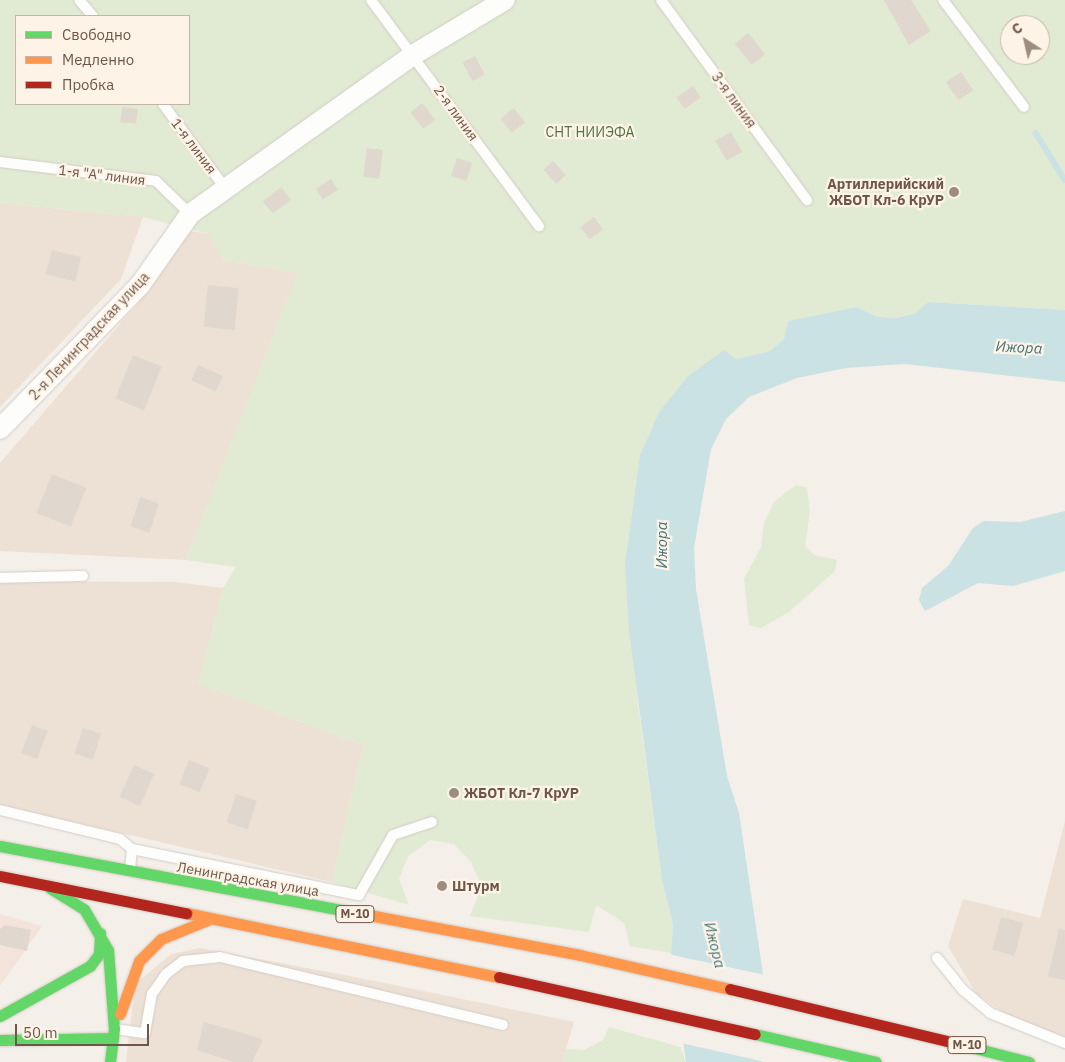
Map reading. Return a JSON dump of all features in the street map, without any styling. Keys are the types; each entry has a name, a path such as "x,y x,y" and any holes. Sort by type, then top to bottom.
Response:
{"main road":[{"name":"Ленинградская улица","path":"0,846 130,873 580,955 905,1029 1029,1062"},
{"name":"М-10","path":"0,876 571,991 876,1062"},
{"path":"46,886 84,909 100,933 113,966 114,1034 110,1062"},
{"path":"114,1034 139,961 161,939 210,919"},
{"path":"0,1016 90,966 99,954 100,933"},
{"path":"0,1040 114,1034"}],"street":[{"path":"190,214 413,55 506,0"},
{"name":"2-я Ленинградская улица","path":"0,429 140,285 190,214"}],"lane":[{"path":"79,0 91,15"},
{"name":"2-я линия","path":"371,0 539,226"},
{"name":"3-я линия","path":"661,0 807,200"},
{"path":"943,0 1024,107"},
{"name":"1-я линия","path":"163,105 226,189"},
{"name":"1-я \"А\" линия","path":"0,162 156,181 190,214"},
{"path":"0,578 83,576"},
{"path":"0,810 120,839 132,849 359,895 393,835 432,822"},
{"path":"130,873 132,849"},
{"path":"114,1034 145,1033 152,994 166,974 183,961 220,957 503,1025"},
{"path":"938,958 963,990 990,1013 1065,1043"}],"shaded area":[{"path":"0,203 143,217 121,279 0,407"},
{"path":"190,231 209,234 223,260 298,273 186,560 0,551 0,463 138,303"},
{"path":"0,581 175,582 223,588 199,684 363,745 332,882 0,805"},
{"path":"1065,821 1065,1042 1015,1020 976,994 948,946 963,899 1040,918"},
{"path":"0,914 42,926 0,986"},
{"path":"200,948 355,977 574,1022 562,1062 126,1062 135,984 171,954"}],"green space":[{"name":"СНТ НИИЭФА","path":"0,0 1065,0 1065,310 928,302 916,313 897,318 878,317 856,307 788,321 784,339 770,351 736,359 659,412 640,455 625,563 638,704 662,880 673,925 671,953 630,946 624,923 596,905 589,932 470,916 482,886 471,862 454,844 430,840 408,856 399,879 409,905 332,882 363,745 198,684 223,588 236,567 186,560 297,273 223,260 209,234 143,217 0,203"},
{"path":"796,485 807,488 810,512 805,546 814,555 837,560 835,571 789,612 761,628 749,625 744,579 761,547 764,523 775,501"},
{"path":"609,1027 680,1047 686,1062 562,1062 566,1049 584,1050 603,1040"}],"water":[{"name":"Ижора","path":"928,302 1065,310 1065,382 905,364 846,368 797,378 749,397 726,419 711,449 694,548 696,589 727,776 739,813 763,974 762,1062 686,1062 671,953 673,925 662,880 629,631 625,563 640,455 659,412 688,376 724,350 736,359 770,351 784,339 788,321 856,307 878,317 897,318 916,313"},
{"path":"1065,511 1065,571 1013,586 978,583 925,611 919,600 922,588 948,566 973,528 984,521 1020,522"}],"pier":[{"path":"668,954 765,975 765,1062 677,1042"}],"building":[{"path":"884,0 911,0 931,31 909,45"},
{"path":"748,33 765,54 752,65 735,44"},
{"path":"475,56 485,75 472,81 463,63"},
{"path":"961,72 973,90 958,100 946,82"},
{"path":"693,86 701,98 684,109 676,97"},
{"path":"422,103 435,119 424,129 410,112"},
{"path":"122,107 138,109 136,124 120,122"},
{"path":"514,108 525,122 512,133 501,118"},
{"path":"731,132 742,152 726,161 715,141"},
{"path":"367,148 383,150 379,179 363,177"},
{"path":"457,158 472,163 466,181 451,176"},
{"path":"553,161 566,175 556,184 543,170"},
{"path":"331,179 338,190 323,200 316,189"},
{"path":"281,187 291,200 273,214 263,201"},
{"path":"594,217 603,229 589,239 580,227"},
{"path":"52,250 81,257 75,282 46,274"},
{"path":"208,285 239,288 234,330 204,327"},
{"path":"133,355 162,367 144,410 115,399"},
{"path":"198,365 223,376 216,392 191,381"},
{"path":"52,474 86,488 71,527 36,513"},
{"path":"140,497 159,503 149,533 130,526"},
{"path":"32,725 48,731 37,759 21,753"},
{"path":"83,728 101,734 93,760 75,754"},
{"path":"189,760 209,768 200,792 179,784"},
{"path":"134,765 154,774 140,806 120,797"},
{"path":"236,794 257,801 248,829 227,823"},
{"path":"1001,917 1023,923 1014,956 992,950"},
{"path":"5,925 31,930 27,951 0,945 0,929"},
{"path":"1059,929 1065,930 1065,980 1048,977"},
{"path":"204,1022 263,1039 252,1062 234,1062 197,1050"}],"waterway":[{"path":"1036,133 1065,180"}],"traffic: fast":[{"path":"0,846 353,912"},
{"path":"50,888 84,909 108,950 114,1029 110,1062"},
{"path":"0,1016 90,966 99,954 100,933"},
{"path":"755,1034 876,1062"},
{"path":"0,1040 113,1038"},
{"path":"967,1046 1029,1062"}],"traffic: slow":[{"path":"353,912 580,955 730,989"},
{"path":"186,913 499,977"},
{"path":"120,1014 139,961 161,939 210,919"}],"traffic: jam":[{"path":"0,876 186,913"},
{"path":"499,977 755,1034"},
{"path":"730,989 967,1046"}],"place":[{"name":"Артиллерийский ЖБОТ Кл-6 КрУР","path":"954,192"},
{"name":"ЖБОТ Кл-7 КрУР","path":"454,793"},
{"name":"Штурм","path":"442,886"}]}
